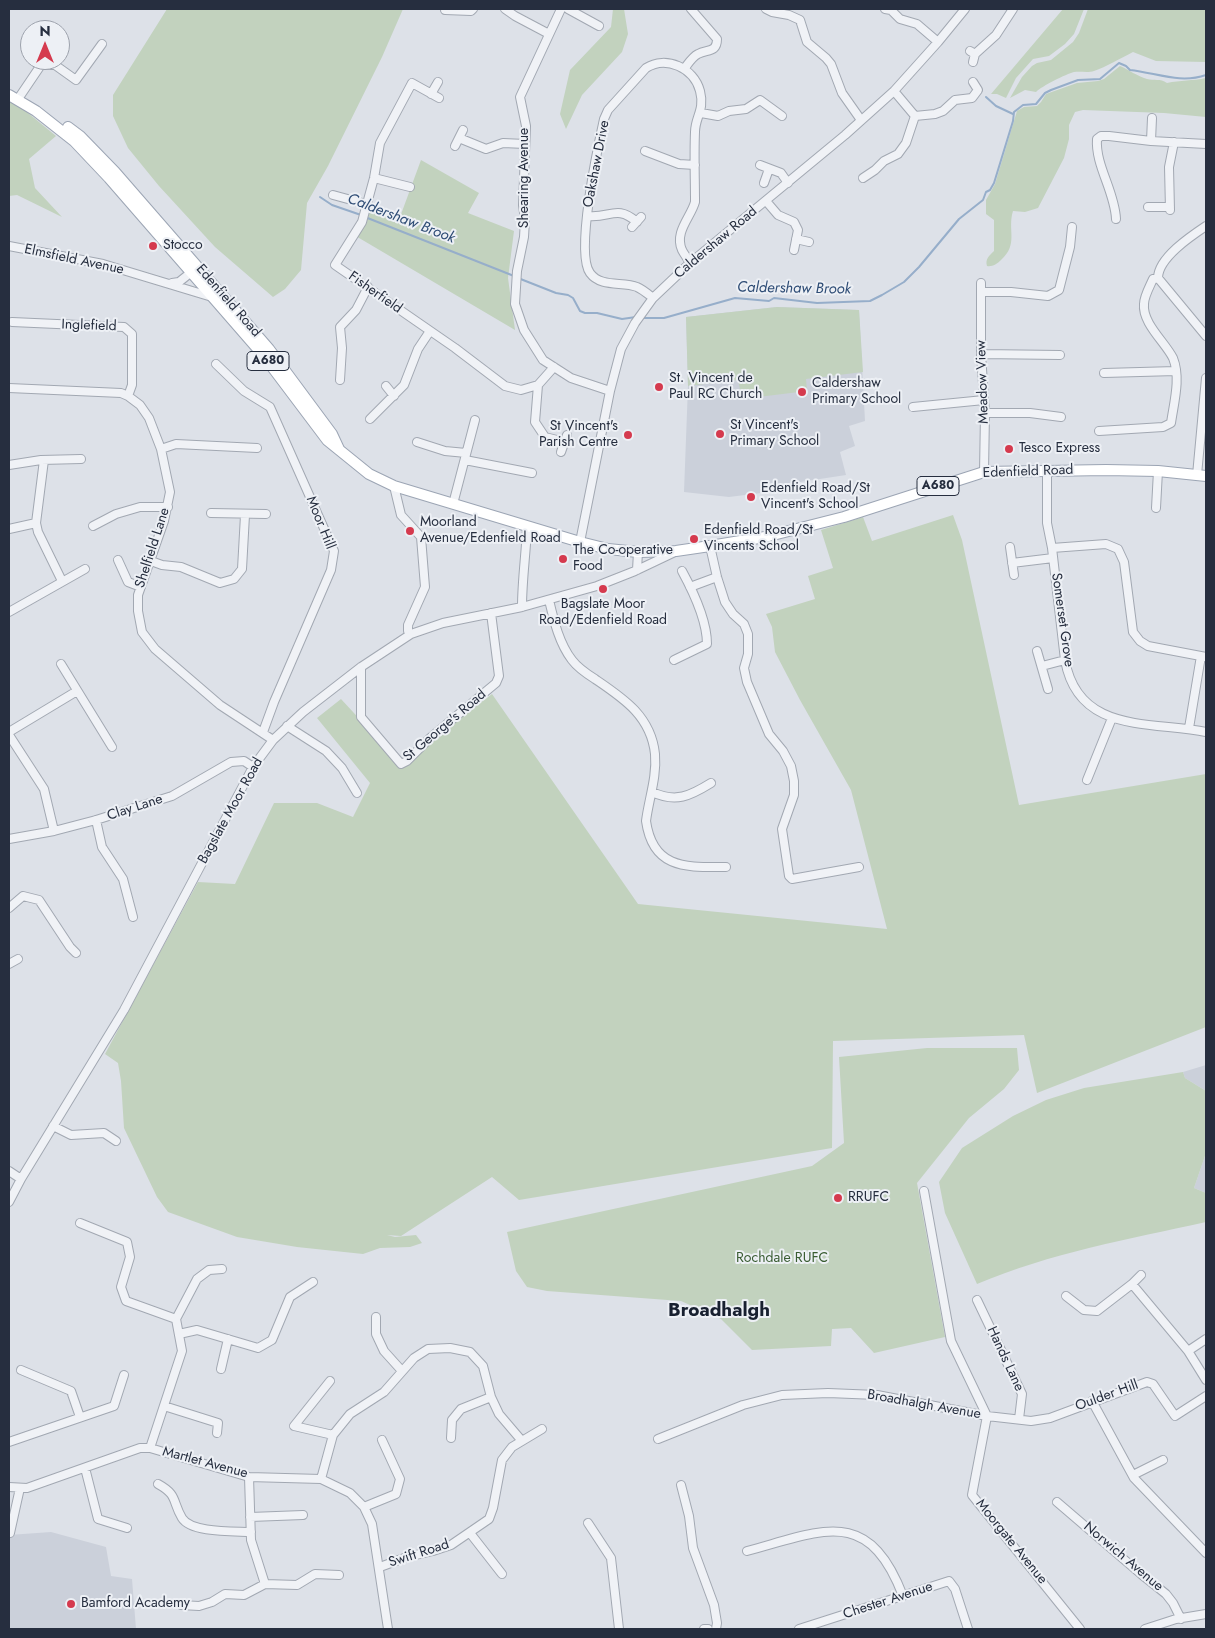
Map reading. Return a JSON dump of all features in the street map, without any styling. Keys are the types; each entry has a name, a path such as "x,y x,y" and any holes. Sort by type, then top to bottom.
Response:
{"main road":[{"name":"Edenfield Road","path":"9,87 16,96 74,141 269,348 288,381"},
{"name":"Edenfield Road","path":"194,269 212,297 288,381 332,434 340,452 369,474 394,486 527,527 608,549 638,552 676,551 766,537 844,517 984,472 1047,470 1158,471 1201,476"}],"street":[{"path":"445,10 471,11 473,9"},
{"path":"505,9 548,34"},
{"name":"Shearing Avenue","path":"561,9 520,98 526,126 523,206 525,220 524,237 517,271 515,304 524,330 543,360 571,378 610,391"},
{"path":"568,9 599,26"},
{"path":"690,9 718,39 720,46 697,54 684,69 696,81 702,101 701,113 695,130 695,202 693,211 683,225 680,240 681,249 690,263"},
{"path":"766,9 803,18 807,42 831,64 842,93 861,120"},
{"path":"885,9 891,10 900,19 917,24 938,42"},
{"name":"Caldershaw Road","path":"580,542 610,391 621,349 642,313 653,298 690,263 788,183 894,91 965,9"},
{"path":"973,62 973,52 996,35 1013,9"},
{"path":"16,96 41,65 55,65 76,80 102,44"},
{"name":"Oakshaw Drive","path":"653,298 637,287 602,282 590,273 586,258 587,216 602,128 608,110 646,68 652,64 662,62 673,63 684,69"},
{"path":"402,80 412,83 435,96 438,82"},
{"path":"915,116 935,114 944,111 955,100 972,98 978,90 973,82"},
{"name":"Fisherfield","path":"412,83 380,143 374,178 362,222 335,264 505,386 521,390 538,385"},
{"path":"894,91 915,116"},
{"path":"701,113 718,116 729,111 746,109 759,96 782,116"},
{"path":"863,178 876,170 884,161 898,154 906,143 915,116"},
{"path":"1150,141 1152,118"},
{"path":"454,146 463,130"},
{"path":"1116,219 1116,208 1097,152 1098,139 1101,136 1206,144"},
{"path":"459,138 486,149 503,143 525,144"},
{"path":"1148,207 1170,209 1170,167 1174,142"},
{"path":"645,151 658,152 679,164 695,165"},
{"path":"760,165 782,173 788,183"},
{"path":"764,182 769,169"},
{"path":"374,178 410,187"},
{"path":"333,195 337,197 343,194 365,208"},
{"path":"766,201 778,215 794,222 798,230 794,250"},
{"path":"587,216 602,217 619,212 625,213 637,222"},
{"path":"981,292 1011,292 1048,296 1059,290 1070,247 1072,226"},
{"path":"1206,226 1180,245 1159,269 1158,278 1206,336"},
{"path":"796,239 809,242"},
{"name":"Elmsfield Avenue","path":"9,246 103,264 212,297"},
{"path":"168,283 179,282 194,269"},
{"path":"1099,431 1168,426 1171,423 1177,385 1176,370 1173,358 1147,320 1144,304 1153,279 1158,278"},
{"name":"Meadow View","path":"981,283 981,354 985,413 984,472"},
{"path":"340,380 342,348 340,326 356,310 368,288"},
{"name":"Inglefield","path":"12,322 124,327 132,334 132,384 128,396"},
{"path":"370,419 404,385 418,349 430,331"},
{"path":"981,354 1060,356"},
{"name":"Moor Hill","path":"216,364 244,392 270,408 334,551 331,570 263,732"},
{"path":"554,367 538,385 535,422 545,437 566,438 561,452"},
{"path":"1104,373 1176,370"},
{"path":"1201,476 1206,378"},
{"path":"386,386 394,396"},
{"path":"9,388 121,393 128,396"},
{"name":"Shelfield Lane","path":"128,396 140,405 148,418 161,449 170,492 168,507 151,561 138,594 138,610 142,632 155,648 220,705 273,740"},
{"path":"913,407 984,400"},
{"path":"985,413 1030,413 1061,417"},
{"path":"453,504 475,420"},
{"path":"417,442 532,473"},
{"path":"161,449 176,444 257,448"},
{"path":"9,465 44,460 81,459"},
{"path":"44,460 36,523 38,532 62,581"},
{"name":"Somerset Grove","path":"1047,470 1047,523 1052,548 1065,660 1080,695 1087,703 1112,718 1136,724 1189,728 1206,732"},
{"path":"1156,508 1158,471"},
{"path":"394,486 401,515 421,538 425,587 408,625 408,631 411,634"},
{"path":"93,526 116,514 140,507 168,507"},
{"path":"211,514 266,514"},
{"path":"151,561 162,565 180,567 220,583 234,579 242,569 245,515"},
{"path":"9,529 36,523"},
{"path":"522,607 522,581 525,567 527,527"},
{"path":"1052,548 1106,544 1118,549 1124,562 1134,632 1140,641 1148,646 1204,656 1189,728"},
{"path":"710,546 725,602 733,614 744,624 748,634 748,654 744,668 746,682 769,734 784,751 791,766 794,795 782,829 789,876 792,879 859,867"},
{"path":"1010,547 1014,575"},
{"name":"Bagslate Moor Road","path":"9,1202 21,1179 124,1010 253,767 273,740 287,726 361,667 411,634 443,623 522,607 597,586 637,570 676,551"},
{"path":"637,570 638,552"},
{"name":"Somerset Grove","path":"1012,563 1053,558"},
{"path":"118,560 128,582 141,587"},
{"path":"9,612 85,569"},
{"path":"674,660 707,644 707,631 682,571"},
{"path":"690,587 717,577"},
{"path":"549,600 557,632 572,660 581,670 626,700 642,719 650,736 655,752 655,770 647,812 648,830 654,847 670,862 683,866 726,867"},
{"name":"St George's Road","path":"361,667 361,716 401,764 496,683 499,676 491,613"},
{"path":"1037,651 1048,689"},
{"path":"1042,666 1065,660"},
{"path":"61,664 112,747"},
{"path":"54,830 44,789 9,733 77,691"},
{"path":"1087,780 1112,718"},
{"path":"287,726 326,751 342,768 357,793"},
{"name":"Clay Lane","path":"9,839 96,820 172,796 231,762 244,761 253,767"},
{"path":"652,792 668,797 686,796 692,795 711,783"},
{"path":"96,820 102,847 123,879 133,917"},
{"path":"9,908 23,896 39,900 76,953"},
{"path":"9,964 18,958"},
{"path":"53,1126 70,1135 104,1133 116,1141"},
{"path":"9,1171 21,1179"},
{"path":"924,1190 951,1341 987,1416"},
{"path":"80,1223 127,1242 130,1257 120,1287 126,1302 176,1319"},
{"path":"150,1448 182,1351 176,1319 197,1280 209,1270 222,1269"},
{"path":"1066,1296 1080,1308 1088,1311 1097,1310 1141,1275"},
{"path":"179,1334 197,1330 258,1348 272,1340 290,1297 313,1282"},
{"path":"1132,1284 1188,1351 1206,1380"},
{"name":"Hands Lane","path":"977,1300 1022,1394 1019,1419"},
{"path":"376,1317 376,1334 384,1351 402,1371"},
{"path":"221,1369 228,1339"},
{"path":"1188,1351 1206,1339"},
{"path":"321,1479 333,1435 350,1414 384,1392 414,1358 428,1349 450,1348 470,1352 483,1366 491,1397 500,1414 522,1441"},
{"path":"21,1370 71,1391 80,1417"},
{"path":"9,1442 114,1406 124,1375"},
{"path":"289,1435 330,1381"},
{"name":"Oulder Hill","path":"987,1416 1031,1421 1050,1418 1147,1382 1153,1384 1175,1416 1206,1396"},
{"name":"Broadhalgh Avenue","path":"658,1439 743,1405 782,1395 877,1395 987,1416"},
{"path":"451,1438 452,1420 461,1409 491,1397"},
{"path":"1092,1402 1133,1475 1206,1553"},
{"path":"164,1406 218,1423 218,1432"},
{"name":"Moorgate Avenue","path":"987,1416 972,1495 1080,1629"},
{"path":"294,1426 333,1435"},
{"name":"Swift Road","path":"380,1568 407,1557 433,1552 451,1544 489,1519 493,1508 502,1460 512,1447 542,1429"},
{"path":"364,1507 396,1494 400,1479 382,1440"},
{"name":"Martlet Avenue","path":"9,1487 27,1488 140,1448 150,1448 249,1476 321,1479 350,1493 364,1507 372,1524 388,1629"},
{"path":"1133,1475 1163,1460"},
{"path":"85,1468 98,1519 127,1528"},
{"path":"249,1476 251,1540 265,1584"},
{"path":"158,1484 170,1491 183,1520 196,1528 251,1532"},
{"path":"681,1485 689,1516 693,1548 714,1605 716,1629"},
{"path":"10,1533 20,1488"},
{"name":"Norwich Avenue","path":"1057,1502 1166,1594 1181,1618"},
{"path":"250,1517 303,1515"},
{"path":"588,1523 611,1558 619,1629"},
{"path":"747,1552 816,1532 834,1531 848,1533 864,1540 878,1550 889,1564 903,1596"},
{"path":"470,1533 502,1574"},
{"path":"181,1605 199,1606 212,1602 225,1594 244,1595 265,1584 297,1585 315,1574 339,1574"},
{"name":"Chester Avenue","path":"799,1629 949,1581 955,1589 968,1629"},
{"path":"1145,1629 1181,1618 1206,1614"}],"shaded area":[{"name":"Caldershaw Primary School","path":"777,307 859,310 865,421 849,426 855,446 840,452 846,475 774,486 764,484 761,493 729,497 684,492 688,386 686,317"},
{"path":"1206,1065 1206,1091 1185,1078 1183,1072"},
{"path":"1206,1153 1206,1193 1194,1188"},
{"name":"Bamford Academy","path":"51,1532 106,1547 111,1576 132,1579 136,1629 9,1629 9,1535"}],"green space":[{"path":"167,9 403,9 382,57 328,166 307,203 301,270 285,289 273,297 215,247 159,186 128,148 113,116 113,95"},
{"path":"613,9 624,9 628,34 622,52 582,95 566,129 560,114 570,70 611,27"},
{"path":"1063,9 1084,9 1074,34 1065,44 1049,56 1033,59 1016,78 1006,98 997,94 991,94"},
{"path":"1088,9 1206,9 1206,62 1156,61 1133,52 1092,72 1070,73 1036,92 1025,90 1010,98 1022,77 1032,66 1051,60 1073,42 1079,33"},
{"path":"1120,66 1143,78 1167,83 1206,78 1206,117 1164,113 1083,110 1075,112 1069,125 1069,139 1064,158 1038,208 1025,212 1013,211 1010,248 998,263 993,266 987,266 987,259 994,251 994,220 986,214 986,200 995,184 1017,111 1024,107 1037,106 1046,94 1077,83 1104,79"},
{"path":"9,101 22,108 56,136 29,159 35,188 62,217 17,195 9,196"},
{"path":"421,160 479,193 468,213 514,231 508,278 515,330 354,235 369,207 400,217"},
{"path":"777,307 859,310 863,372 806,379 807,391 742,399 738,380 688,386 686,317"},
{"path":"953,515 962,540 1019,805 1206,774 1206,1027 1037,1093 1024,1035 833,1041 832,1148 519,1200 492,1177 401,1236 387,1235 395,1237 416,1235 422,1243 410,1247 380,1248 363,1254 297,1247 237,1237 168,1212 157,1197 124,1128 118,1063 105,1054 198,882 235,884 274,803 317,803 353,817 370,783 317,718 341,699 403,766 433,739 492,694 638,904 887,929 851,790 775,652 772,627 766,614 815,599 808,576 833,568 821,530 863,517 872,541"},
{"name":"Rochdale RUFC","path":"927,1048 1017,1048 1019,1070 1004,1089 969,1118 917,1183 945,1337 874,1353 851,1328 832,1329 831,1346 752,1350 721,1319 681,1301 547,1291 527,1287 516,1271 507,1232 812,1166 844,1143 839,1057"},
{"path":"1183,1072 1185,1078 1206,1091 1206,1153 1194,1188 1206,1193 1206,1222 1061,1255 977,1284 945,1213 939,1182 962,1148 1013,1116 1046,1100 1084,1088"}],"waterway":[{"name":"Caldershaw Brook","path":"641,318 664,318 735,298 769,301 774,298 817,303 870,301 904,282 959,219 983,200 986,192 990,190 994,183 1014,112 1023,105 1036,104 1045,93 1078,80 1100,79 1119,63 1130,70 1168,77 1187,78 1206,75"},
{"path":"986,97 996,106 1013,114"},
{"name":"Caldershaw Brook","path":"320,197 332,205 361,215"},
{"name":"Caldershaw Brook","path":"365,217 514,276"},
{"name":"Caldershaw Brook","path":"518,278 556,293 568,295 573,298 580,311 585,313 597,313 622,319 636,317"}],"place":[{"name":"Stocco","path":"153,246"},
{"name":"St. Vincent de Paul RC Church","path":"659,387"},
{"name":"Caldershaw Primary School","path":"802,392"},
{"name":"St Vincent's Primary School","path":"720,434"},
{"name":"St Vincent's Parish Centre","path":"628,435"},
{"name":"Tesco Express","path":"1009,449"},
{"name":"Edenfield Road/St Vincent's School","path":"751,497"},
{"name":"Moorland Avenue/Edenfield Road","path":"410,531"},
{"name":"Edenfield Road/St Vincents School","path":"694,539"},
{"name":"The Co-operative Food","path":"563,559"},
{"name":"Bagslate Moor Road/Edenfield Road","path":"603,589"},
{"name":"RRUFC","path":"838,1198"},
{"name":"Bamford Academy","path":"71,1604"}],"district":[{"name":"Broadhalgh","path":"719,1311"}]}
